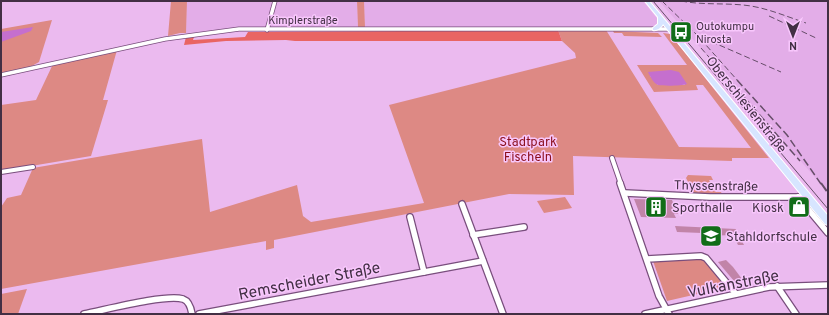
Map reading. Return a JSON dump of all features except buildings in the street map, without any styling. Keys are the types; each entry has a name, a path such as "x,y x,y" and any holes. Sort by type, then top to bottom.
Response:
{"main road":[{"name":"Oberschlesienstraße","path":"647,1 828,222"},
{"path":"655,29 661,25 660,17"}],"street":[{"path":"267,30 275,1"},
{"name":"Kimplerstraße","path":"1,75 111,50 173,38 239,29 671,30"},
{"name":"Kimplerstraße","path":"609,29 671,30"},
{"path":"612,158 659,296 667,312"},
{"path":"1,172 33,167"},
{"name":"Thyssenstraße","path":"624,193 710,197 807,197"},
{"path":"798,197 828,233"},
{"path":"462,204 503,314"},
{"path":"410,216 424,272"},
{"path":"473,234 524,227"},
{"path":"647,259 701,256 706,258 736,294"},
{"name":"Remscheider Straße","path":"199,314 483,261"},
{"name":"Vulkanstraße","path":"645,314 667,312 736,294 777,286 828,285"},
{"path":"777,286 796,314"},
{"path":"84,314 163,299 179,298 184,299 190,305 192,314"}],"shaded area":[{"path":"187,1 357,1 358,27 232,29 186,33"},
{"path":"364,1 643,1 659,21 657,27 365,27"},
{"name":"Outokumpu Nirosta","path":"659,1 828,1 828,192"},
{"path":"33,27 31,31 1,42 1,32"},
{"path":"558,30 562,41 286,40 226,41 184,45 186,37 194,37 193,40 245,37 248,32"},
{"path":"671,70 679,72 687,84 672,86 658,85 653,81 648,72"}],"green space":[{"path":"171,1 187,1 186,33 168,36"},
{"path":"357,1 364,1 365,27 358,27"},
{"path":"52,20 39,62 30,67 1,74 1,29"},
{"name":"Stadtpark Fischeln","path":"558,30 606,30 679,147 751,148 703,85 696,85 698,90 654,92 637,65 687,65 663,33 670,34 769,158 732,158 732,161 573,156 574,195 509,194 274,240 274,248 266,250 266,241 1,289 1,207 7,198 21,195 33,168 202,139 210,212 297,185 303,216 311,222 424,203 389,105 576,58 575,53 562,41","holes":["679,73 685,85 658,85 650,76"]},
{"path":"613,31 658,33 662,37 624,36 622,33 614,33"},
{"path":"117,50 103,100 108,100 91,156 1,171 1,105 36,100 53,64"},
{"path":"688,175 711,176 713,180 709,180 716,192 721,192 722,194 694,193 686,178"},
{"path":"565,197 572,208 544,213 537,201"},
{"path":"703,259 728,287 667,301 653,261"},
{"path":"27,289 18,314 1,314 1,294"}],"tram line":[{"path":"653,1 828,209"}],"railway":[{"path":"662,1 697,35 738,81"},
{"path":"681,1 751,6 775,12 806,23"},
{"path":"769,16 816,38"},
{"path":"703,38 781,72"},
{"path":"701,48 730,81"},
{"path":"729,80 800,161"},
{"path":"737,80 787,135 821,184"},
{"path":"821,183 828,193"}],"place":[{"name":"Outokumpu Nirosta","path":"681,32"},
{"name":"Sporthalle","path":"656,207"},
{"name":"Kiosk","path":"799,207"},
{"name":"Stahldorfschule","path":"711,236"}]}
